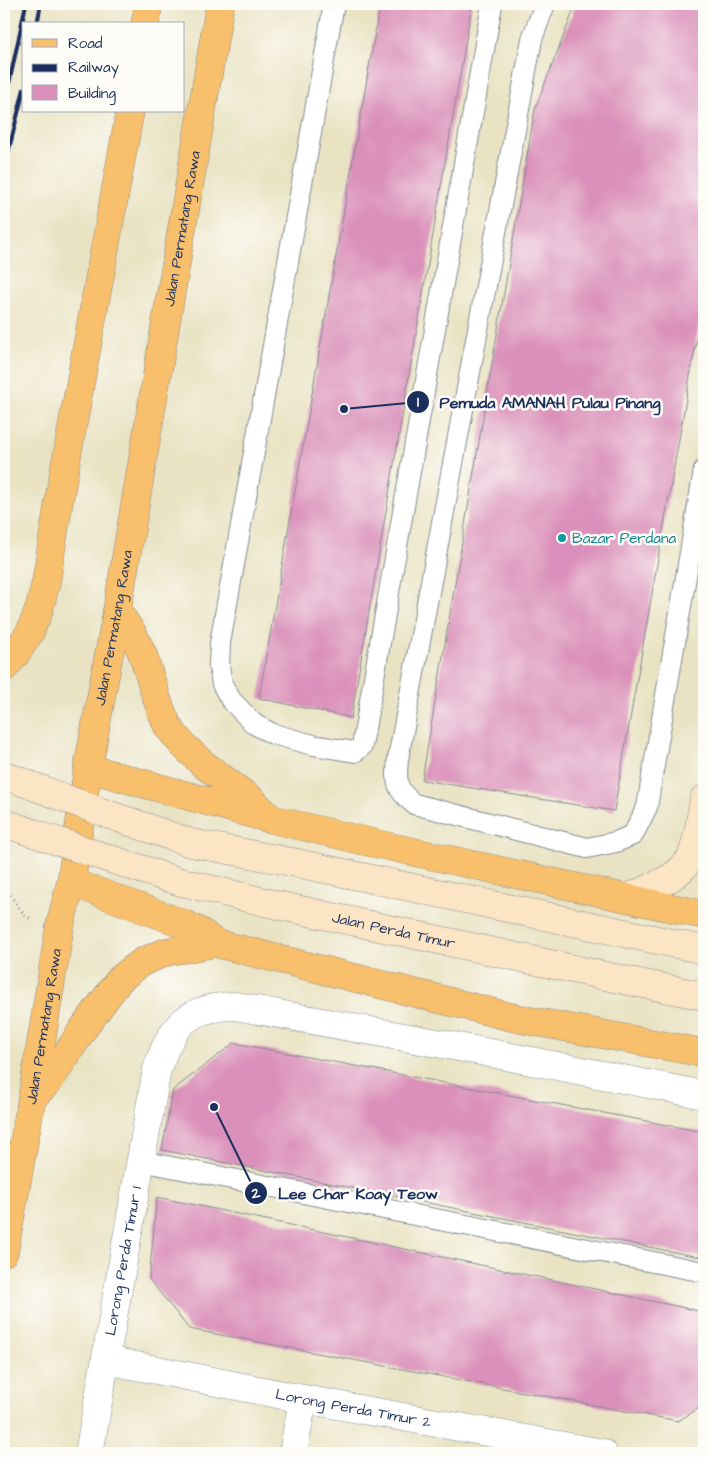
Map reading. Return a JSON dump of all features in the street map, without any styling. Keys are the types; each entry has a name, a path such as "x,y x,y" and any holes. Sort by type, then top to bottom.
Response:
{"main road":[{"path":"145,22 149,4"},
{"name":"Jalan Permatang Rawa","path":"4,1252 32,1098 60,926 71,882 88,768 117,611 220,4"},
{"path":"4,668 30,632 39,610 46,582 60,494 130,112"},
{"path":"117,611 133,634 143,655 168,727 196,757 252,800 271,819"},
{"path":"88,768 271,819 373,843 704,914"},
{"path":"71,882 187,925 215,943 515,1018 704,1053"},
{"path":"32,1098 49,1081 83,1028 120,979 142,962 166,952 215,943"}],"street":[{"path":"4,776 190,843 292,862 704,950"},
{"path":"627,898 660,884 684,868 694,850 704,799"},
{"name":"Jalan Perda Timur","path":"4,823 177,881 479,950 704,996"},
{"name":"Lorong Perda Timur 1","path":"89,1453 156,1069 173,1032 185,1020 200,1011 235,1006 704,1095"},
{"name":"Lorong Perda Timur 2","path":"106,1360 303,1399 604,1453"},
{"path":"293,1453 303,1399"}],"lane":[{"path":"334,4 220,643 219,666 222,684 231,700 254,724 273,734 355,752 362,746 492,4"},
{"path":"545,4 530,49 400,750 396,782 402,794 414,804 587,848 616,842 633,835 647,807 704,470"},
{"path":"141,1161 704,1272"}],"path":[{"path":"4,886 26,917 60,926"}],"building":[{"path":"380,4 472,4 351,718 259,698"},
{"name":"Bazar Perdana","path":"576,4 704,4 704,296 614,811 422,780 535,109"},
{"path":"234,1043 704,1132 704,1258 162,1150 173,1090"},
{"path":"157,1197 704,1312 704,1405 678,1421 189,1329 149,1279"}],"railway":[{"path":"22,22 26,4"},
{"path":"37,22 41,4"},
{"path":"4,107 22,23"},
{"path":"4,169 22,97"}],"place":[{"name":"Pemuda AMANAH Pulau Pinang","path":"344,409"},
{"name":"Bazar Perdana","path":"562,538"},
{"name":"Lee Char Koay Teow","path":"214,1107"}]}
